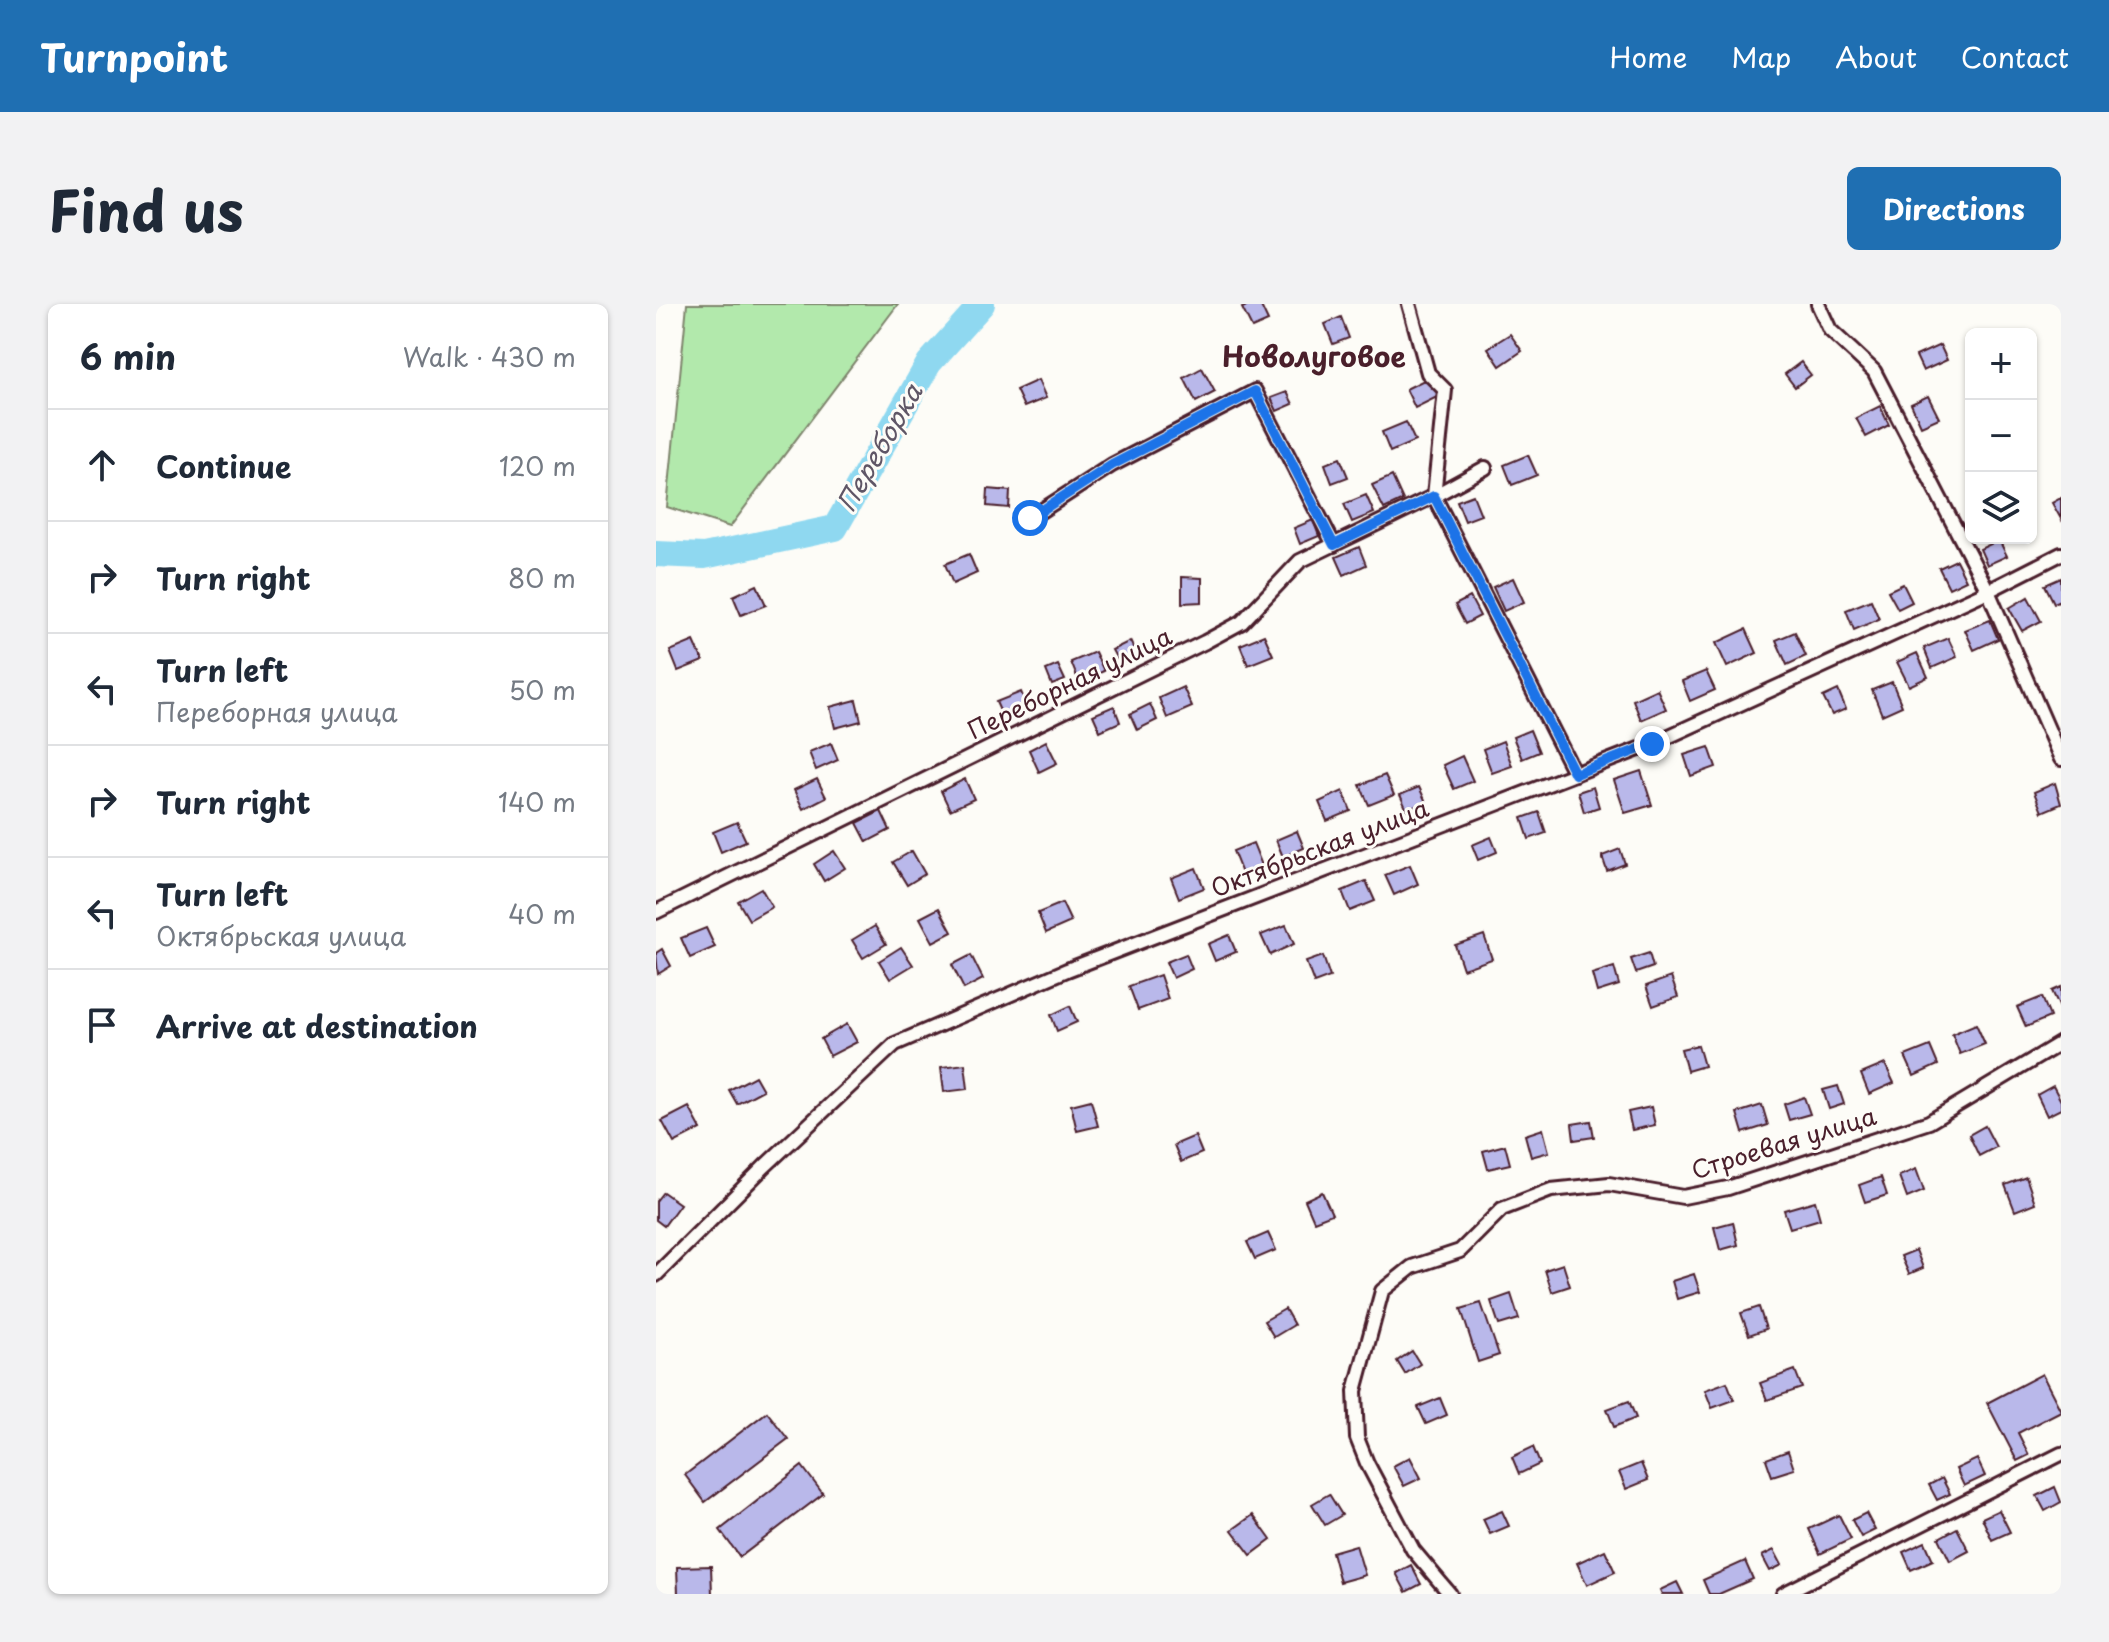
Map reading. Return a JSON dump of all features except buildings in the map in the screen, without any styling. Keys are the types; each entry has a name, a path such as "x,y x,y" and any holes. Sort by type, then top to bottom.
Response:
{"street":[{"path":"1409,304 1428,373 1445,390 1434,496 1575,774"},
{"path":"1818,304 1830,330 1874,371 1988,591 2061,759"},
{"path":"1030,518 1112,465 1255,391 1334,545"},
{"name":"Переборная улица","path":"656,912 1205,642 1242,622 1300,561 1485,468"},
{"name":"Октябрьская улица","path":"656,1275 765,1166 895,1044 1067,970 1652,744 1988,591 2061,554"},
{"name":"Строевая улица","path":"1450,1594 1413,1550 1357,1438 1355,1391 1382,1291 1412,1267 1460,1251 1502,1209 1551,1190 1609,1184 1683,1197 1728,1188 1929,1122 2061,1043"},
{"path":"1783,1594 2061,1454"}],"green space":[{"path":"687,304 898,304 730,527 667,507"}],"waterway":[{"name":"Переборка","path":"656,554 704,556 835,528 929,363 982,304"}],"district":[{"name":"Новолуговое","path":"1314,357"}],"route":[{"path":"1030,518 1112,465 1255,391 1334,545 1434,496 1575,774 1652,744"}]}
